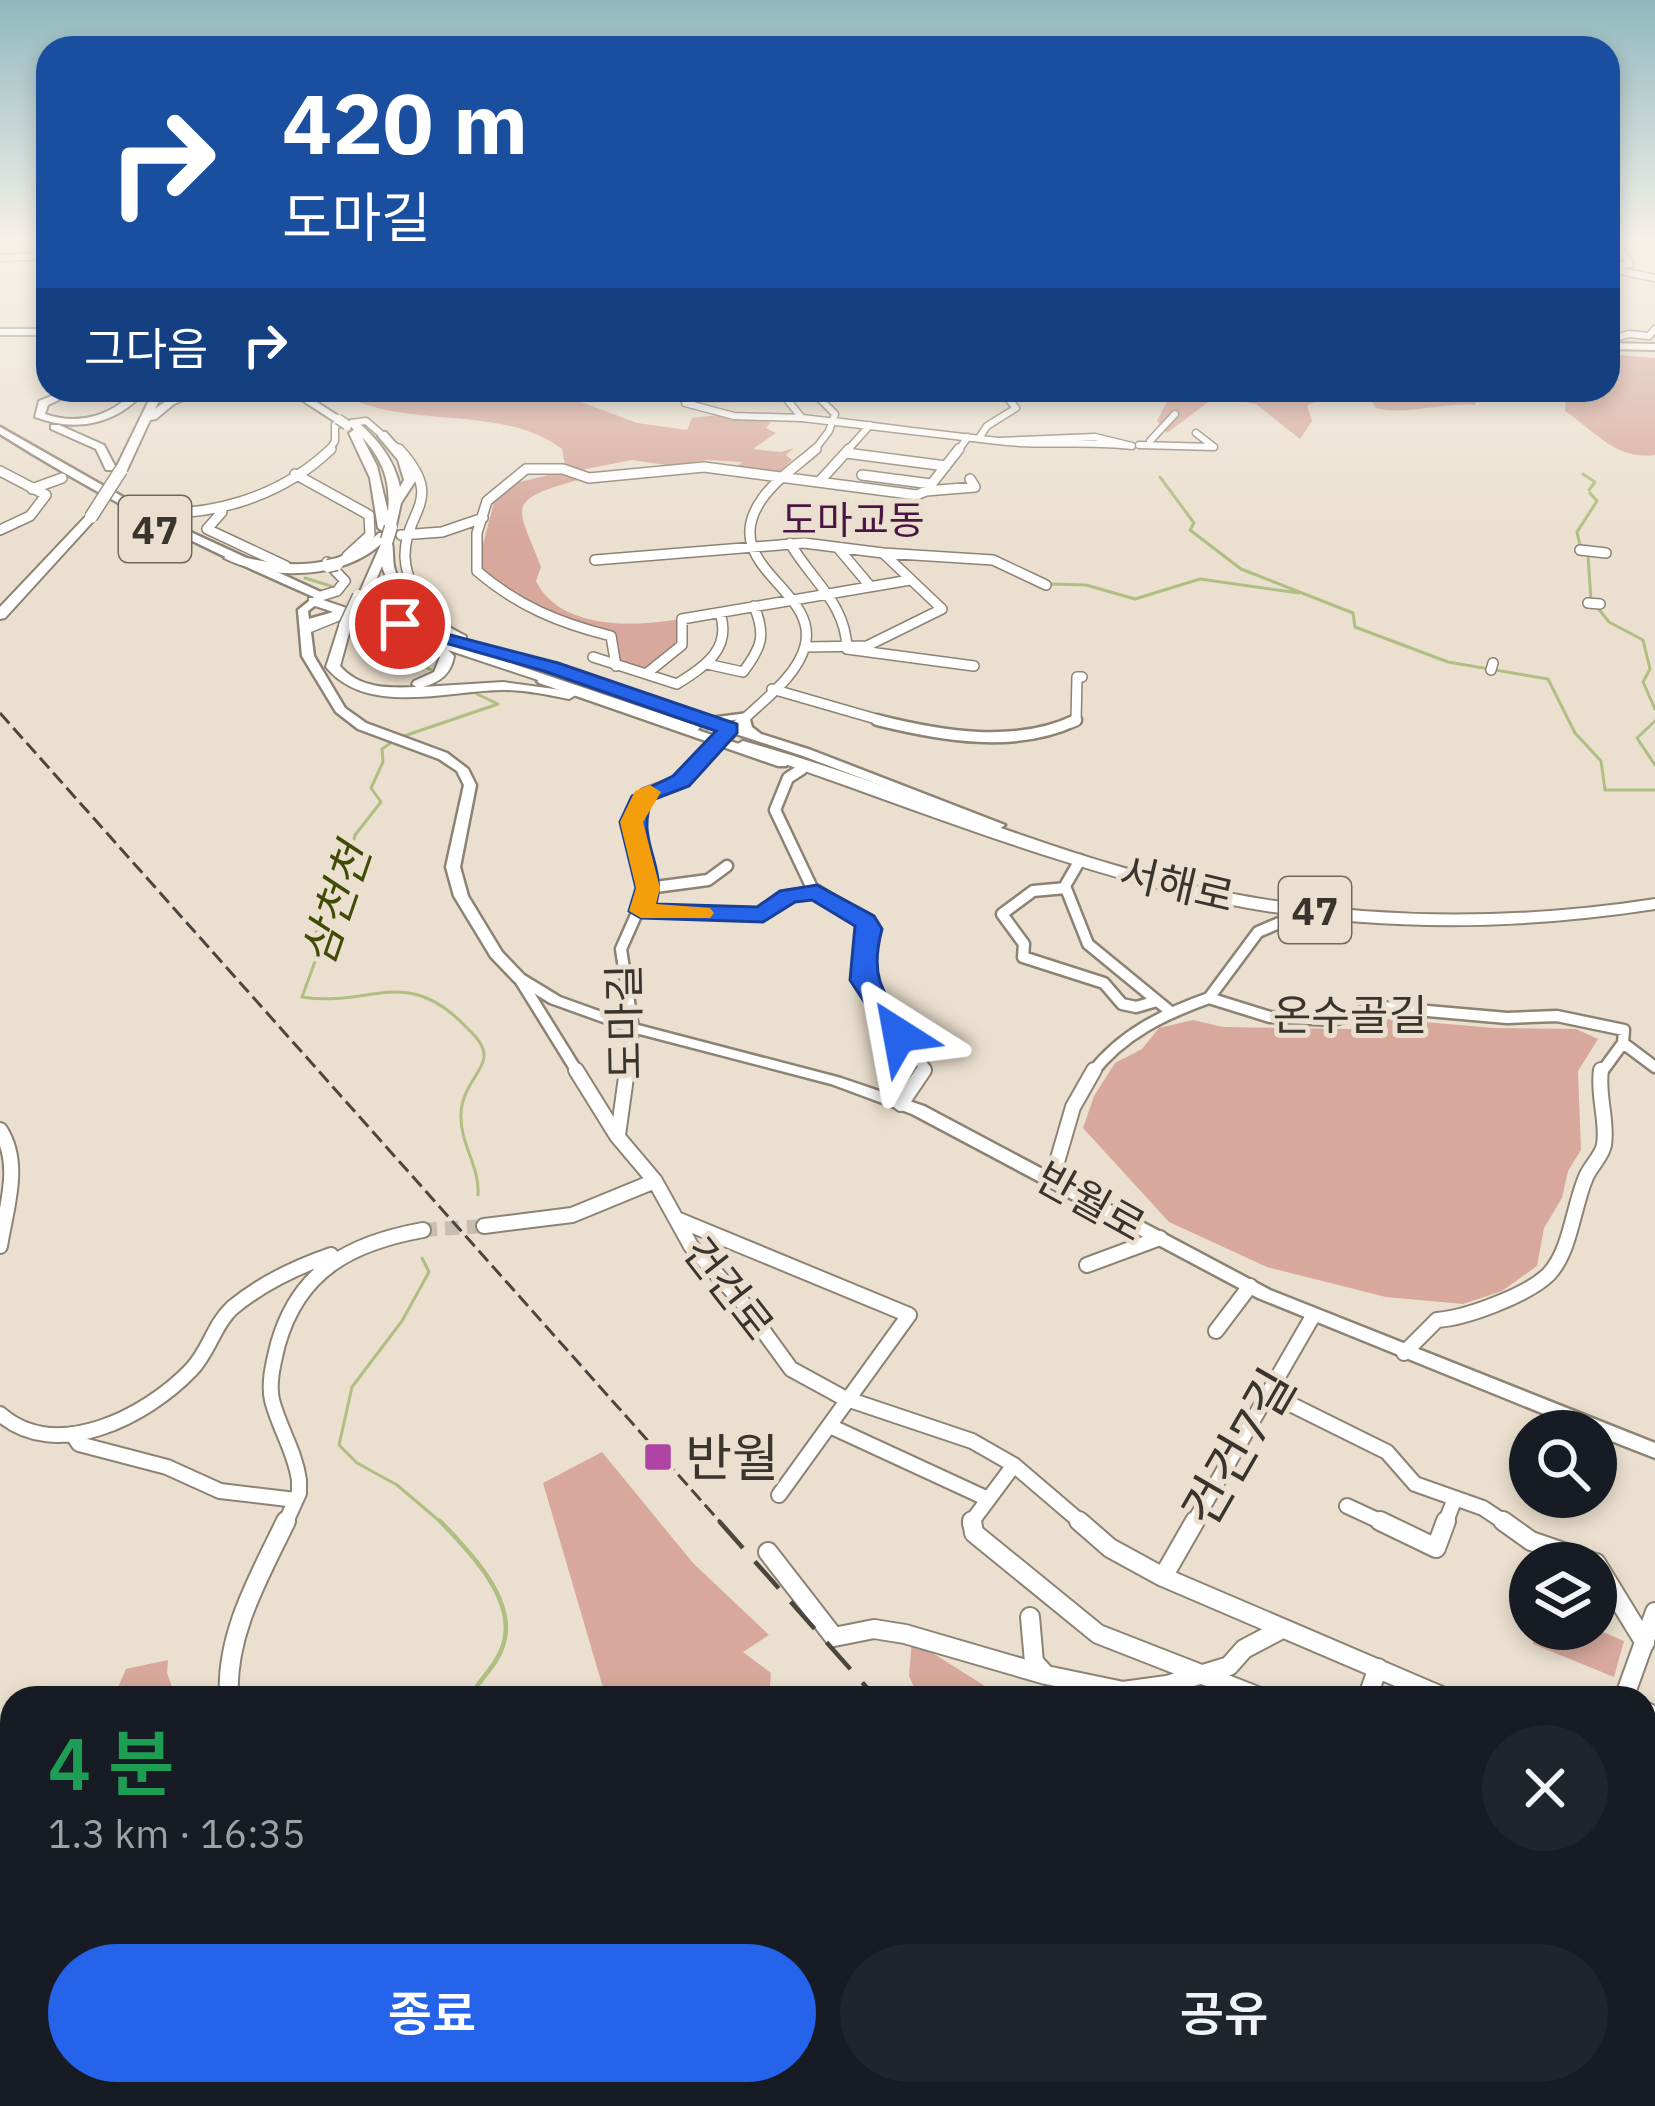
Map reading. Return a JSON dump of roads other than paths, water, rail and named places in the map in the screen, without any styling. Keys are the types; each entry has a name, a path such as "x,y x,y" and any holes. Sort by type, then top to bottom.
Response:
{"highway":[{"path":"1620,343 1655,350"},
{"path":"41,402 34,416 93,442 116,469"},
{"path":"45,402 39,415 68,422 97,419 134,402"},
{"path":"116,469 145,402"},
{"path":"138,434 147,402"},
{"path":"0,615 86,516 138,434 159,409 175,402"},
{"path":"315,402 380,445 399,500"},
{"path":"346,421 368,452 382,501 384,564 405,603 476,647"},
{"path":"382,434 410,480 381,536 348,622 333,667 342,680 365,689 505,686 598,701"},
{"path":"0,603 86,516"},
{"path":"230,558 271,568 331,564 381,536"},
{"name":"47","path":"310,612 520,664"},
{"name":"47","path":"310,612 476,647 696,724"},
{"path":"348,622 340,666 350,679 389,688 413,686 440,675 447,656 401,631"},
{"name":"47","path":"738,742 993,826"},
{"name":"서해로","path":"993,826 1080,860 1226,898 1406,918 1540,917 1655,904"},
{"name":"서해로","path":"993,826 1174,881 1352,909 1500,913 1655,893"}],"main road":[{"name":"47","path":"0,430 5,442 62,478"},
{"name":"47","path":"5,442 230,558 310,612"},
{"name":"건건로","path":"62,478 190,547 288,590 310,612 308,656 340,710 362,726 443,756 462,769 470,785 453,867 460,896 519,978"},
{"path":"310,612 333,614 348,622"},
{"name":"47","path":"520,664 598,701 730,729"},
{"path":"696,724 744,716 751,733 808,753"},
{"name":"47","path":"696,724 738,742"},
{"name":"서해로","path":"730,729 738,742 802,769 993,826"},
{"name":"서해로","path":"738,742 808,753 993,826"},
{"name":"반월로","path":"519,978 555,1000 633,1028 836,1081 901,1104 1313,1316 1655,1451"}],"street":[{"path":"687,402 710,412 739,416 802,418 1020,442 1067,439 1117,440 1132,446 1095,440 1019,444 972,437"},
{"path":"732,402 739,416"},
{"path":"760,402 770,419"},
{"path":"791,402 802,418"},
{"path":"730,729 772,689 806,647 806,626 794,599 758,560 750,530 756,506 827,437 834,421 827,402"},
{"path":"616,666 611,636 557,623 485,580 474,560 487,501 526,470 563,469 589,478 659,475 697,467 917,495 929,488 972,437 1016,408 1011,402"},
{"path":"1174,414 1161,434 1144,443 1214,446 1196,433"},
{"path":"357,596 331,564 278,565 207,529 222,512 283,489 330,450 337,439 335,425 366,421 403,450 417,478 422,506 408,535 404,558 412,586 440,628"},
{"path":"819,482 870,425"},
{"path":"846,453 943,469"},
{"path":"852,486 875,461"},
{"path":"862,475 929,488 975,488 970,479"},
{"path":"0,530 30,516 46,495 3,476"},
{"path":"134,510 179,516 212,511 297,476 358,506 381,536 442,532 483,518"},
{"path":"31,490 62,478"},
{"path":"200,543 195,528 212,511"},
{"path":"790,543 798,561 845,618 847,650"},
{"path":"595,560 790,543 994,560 1046,585"},
{"path":"838,548 870,586"},
{"path":"1580,550 1606,553"},
{"path":"847,650 900,634 941,610 883,553"},
{"path":"310,612 345,581"},
{"path":"646,674 684,644 687,632 682,619 911,581"},
{"path":"1588,603 1600,604"},
{"path":"707,664 743,672 751,664 764,632 754,607"},
{"path":"310,612 348,622"},
{"path":"593,657 677,684 707,664 725,640 720,613"},
{"path":"806,647 974,666"},
{"path":"772,689 882,720 952,734 1001,736 1061,728 1076,721 1077,677 1082,676"},
{"path":"727,866 708,880 648,888 631,824 643,796 681,781 738,742"},
{"path":"802,769 780,788 775,810 817,892 862,918 869,929 862,955 863,980 924,1067 923,1076 901,1104"},
{"path":"1080,860 1066,888 1088,944 1172,1013"},
{"name":"도마길","path":"617,1136 633,1028 621,949 648,888"},
{"path":"1066,888 1034,891 1002,914 1007,927 1020,937 1023,957 1104,983 1122,1004 1136,1007 1157,1001"},
{"path":"641,911 763,914 788,896 817,892"},
{"path":"1052,1179 1061,1163 1072,1109 1087,1078 1133,1030 1209,998 1258,932 1279,922"},
{"name":"건건로","path":"519,978 617,1136 655,1181 692,1246 743,1303 790,1369 844,1398 973,1441 1014,1465 1110,1548 1163,1577 1419,1686"},
{"name":"온수골길","path":"1209,998 1270,1017 1333,1020 1382,1007 1507,1018 1557,1016 1624,1030 1624,1042 1655,1067"},
{"path":"1404,1353 1437,1320 1456,1319 1493,1305 1548,1275 1561,1253 1586,1177 1604,1145 1598,1089 1602,1066 1624,1042"},
{"path":"0,1130 10,1144 12,1177 0,1246"},
{"path":"484,1226 573,1218 655,1181"},
{"path":"678,1220 909,1315 844,1398 832,1427 779,1495"},
{"path":"0,1414 26,1436 72,1434 127,1418 195,1366 221,1317 284,1275 337,1253 423,1230"},
{"path":"1087,1264 1160,1238"},
{"path":"286,1308 337,1253"},
{"path":"226,1686 230,1646 296,1500 301,1467 272,1401 272,1370 286,1308 284,1275"},
{"path":"1216,1331 1250,1286"},
{"name":"건건7길","path":"1163,1577 1313,1316"},
{"path":"1270,1394 1361,1436 1387,1452 1415,1484 1483,1508 1534,1542"},
{"path":"832,1427 988,1499"},
{"path":"72,1434 79,1444 167,1467 220,1491 296,1500"},
{"path":"1014,1465 970,1524 974,1533 1098,1634 1233,1686"},
{"path":"1347,1506 1436,1548 1455,1498"},
{"path":"768,1552 834,1637 874,1629 905,1634 1046,1676 1101,1686"},
{"path":"1617,1597 1645,1643"},
{"path":"1629,1686 1655,1612"},
{"path":"1030,1617 1034,1662 1046,1676"},
{"path":"1143,1686 1229,1666 1244,1649 1282,1629"},
{"path":"1371,1686 1378,1668"}],"waterway":[{"path":"1583,474 1595,482 1589,490"},
{"path":"1160,477 1194,523 1190,530 1241,569 1353,613 1355,627 1448,662 1548,679 1575,733 1601,761 1605,790 1655,790"},
{"path":"1580,545 1577,532 1597,501 1590,493"},
{"path":"1588,556 1591,600"},
{"name":"삼천천","path":"305,578 331,586"},
{"path":"1052,584 1086,585 1135,599 1200,579 1299,593"},
{"name":"삼천천","path":"381,606 387,610"},
{"path":"1597,607 1609,622 1643,640 1650,669 1643,682 1655,709"},
{"name":"삼천천","path":"416,646 413,660 435,672"},
{"path":"404,736 498,704 477,694"},
{"path":"1655,721 1637,738 1655,765"},
{"name":"삼천천","path":"395,740 382,749 383,762 371,788 381,802 355,835 343,890 313,937 320,948 302,997 405,992 444,1007 475,1036 484,1057 464,1097 461,1115 478,1195"},
{"name":"삼천천","path":"422,1258 429,1272 402,1321 352,1387 339,1445 442,1523"},
{"name":"삼천천","path":"442,1523 487,1576 503,1609 504,1642 477,1686"}],"tunnel":[{"path":"693,727 743,745"},
{"path":"423,1230 484,1226"}],"railway":[{"path":"0,713 722,1524"},
{"path":"719,1521 865,1686"}],"place":[{"name":"반월","path":"658,1457"}],"district":[{"name":"도마교동","path":"853,519"}]}
